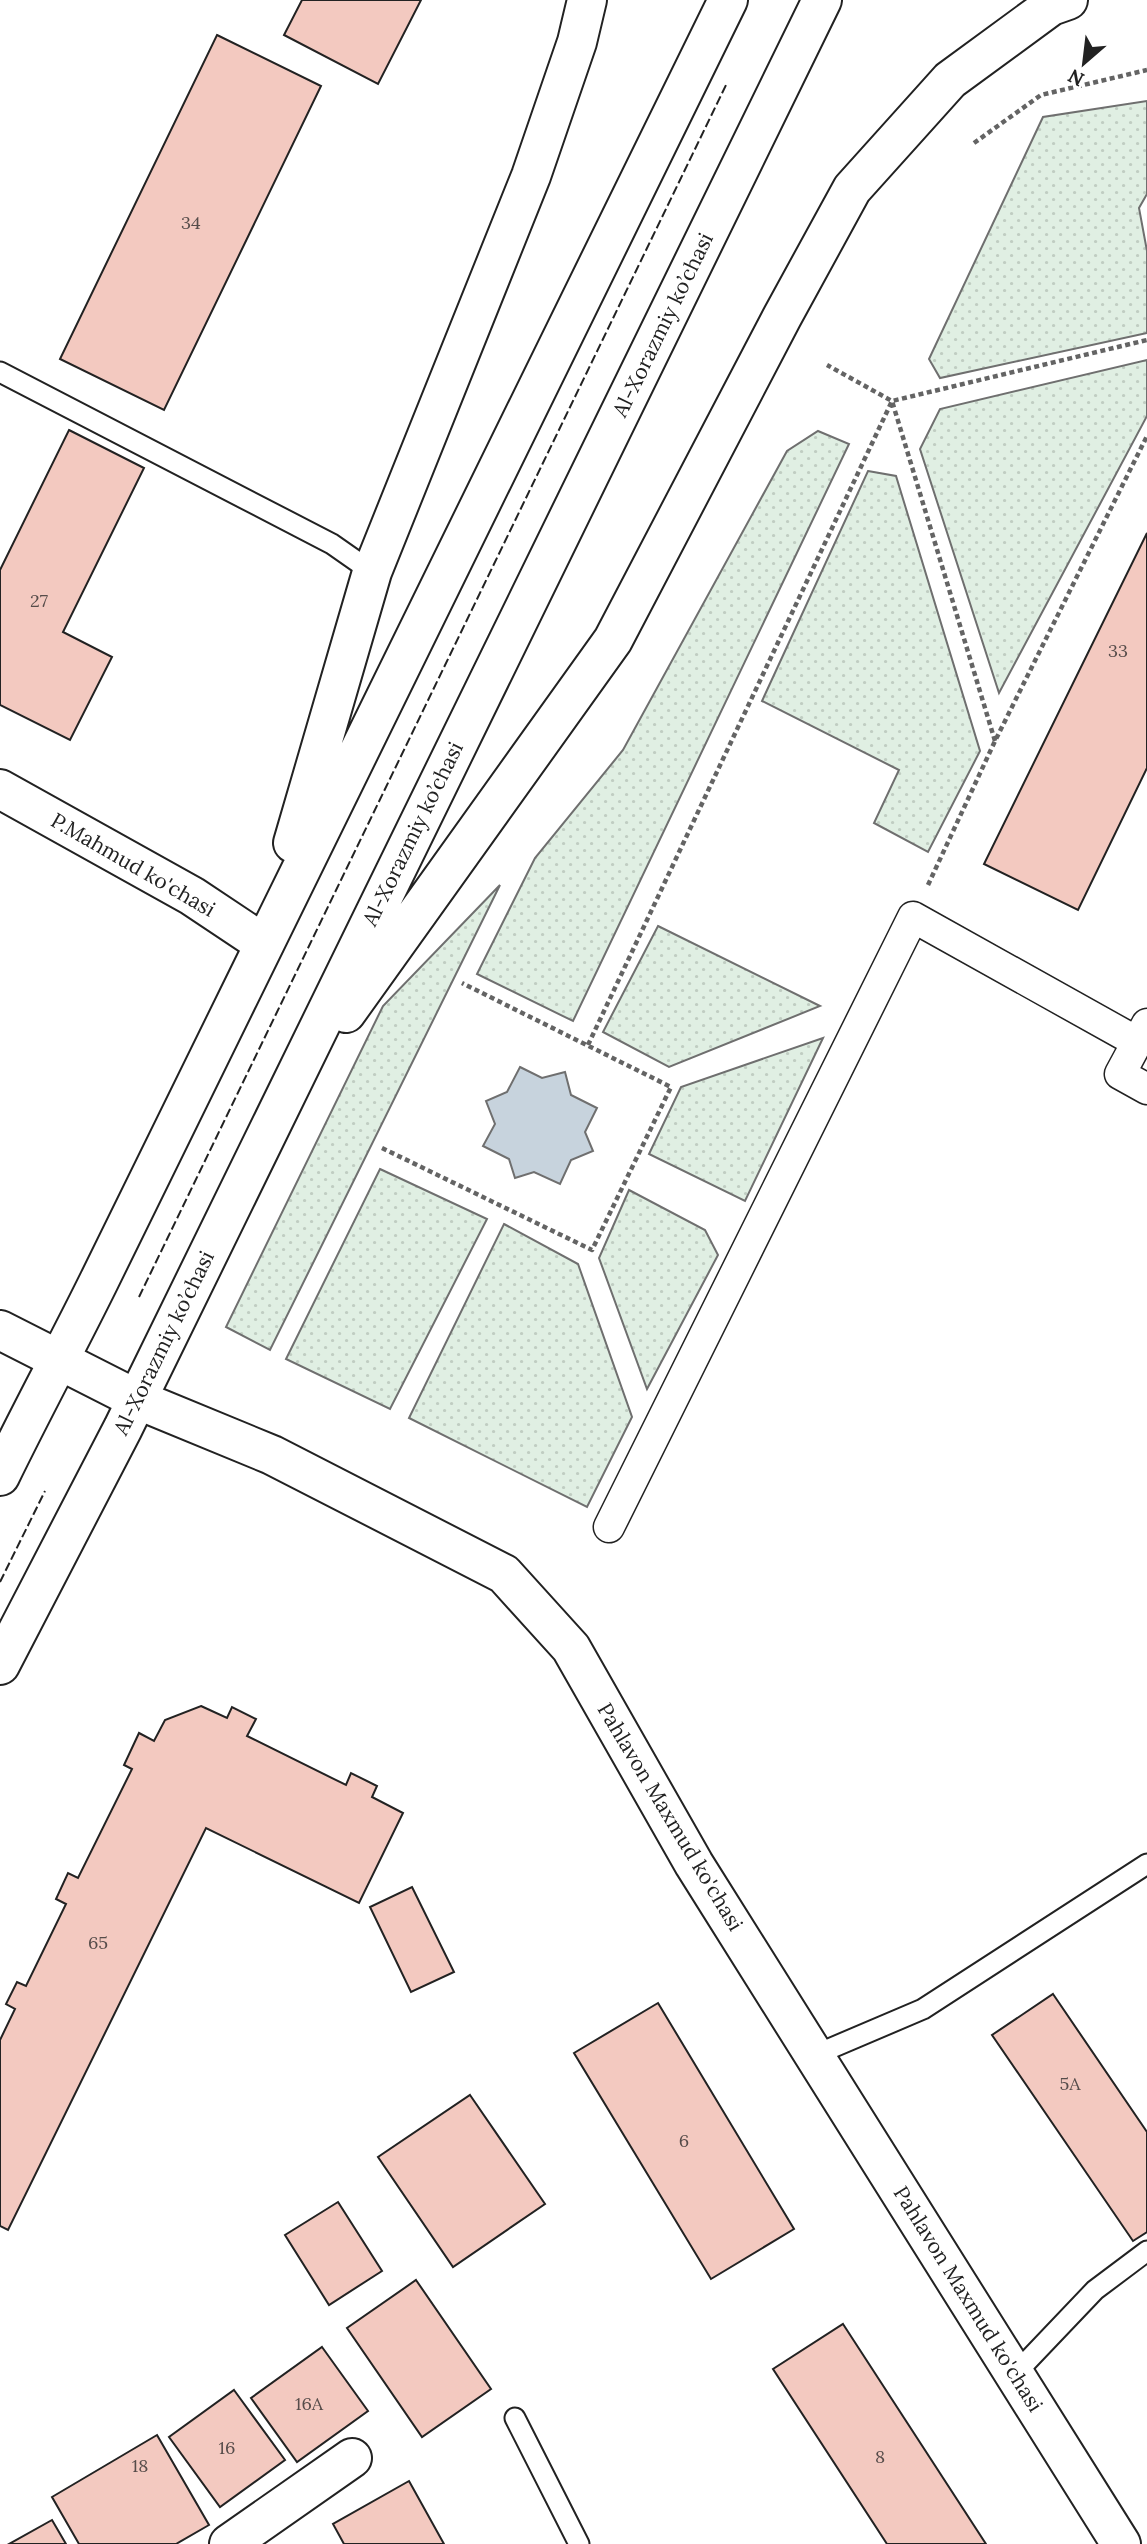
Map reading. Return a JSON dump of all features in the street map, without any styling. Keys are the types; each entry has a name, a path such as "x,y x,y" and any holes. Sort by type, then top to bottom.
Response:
{"main road":[{"path":"264,944 373,572 531,176 577,42 587,0"},
{"path":"0,1476 44,1385 60,1360 728,0"},
{"name":"Al-Xorazmiy ko’chasi","path":"0,1665 136,1399 822,0"},
{"path":"281,1103 613,640 852,189 950,80 1051,6 1068,0"},
{"name":"P.Mahmud ko'chasi","path":"0,789 192,896 264,944"},
{"name":"Pahlavon Maxmud ko'chasi","path":"0,1330 136,1399 272,1455 504,1574 570,1648 694,1864 1121,2544"},
{"path":"229,2544 352,2458"}],"street":[{"path":"610,1528 913,917 1142,1033 1120,1074 1147,1089"}],"lane":[{"path":"0,372 332,544 373,572"},
{"path":"815,2055 923,2009 1147,1864"},
{"path":"1015,2374 1095,2290 1147,2251"},
{"path":"515,2418 579,2544"}],"path":[{"path":"974,143 1041,95 1147,70"},
{"path":"827,365 892,401 1147,340"},
{"path":"892,401 995,741"},
{"path":"588,1045 892,401"},
{"path":"913,917 995,741 1147,436"},
{"path":"382,1148 593,1250 671,1087 462,983"}],"green space":[{"path":"1147,101 1147,194 1139,208 1147,251 1147,333 940,378 929,359 1043,117"},
{"path":"1147,360 1147,416 999,693 920,449 940,409"},
{"path":"818,431 849,444 573,1021 477,974 535,858 623,750 787,451"},
{"path":"868,471 896,476 980,751 928,852 874,823 899,770 762,701"},
{"path":"500,885 270,1350 226,1327 383,1006"},
{"path":"658,926 820,1006 669,1067 603,1032"},
{"path":"823,1038 745,1201 649,1154 681,1087"},
{"path":"380,1169 487,1219 390,1409 286,1359"},
{"path":"629,1190 705,1230 718,1255 647,1389 599,1258"},
{"path":"504,1224 578,1264 632,1417 587,1507 409,1418"}],"shaded area":[{"path":"520,1067 542,1078 565,1072 571,1095 597,1108 585,1132 593,1151 571,1160 560,1184 534,1172 515,1178 509,1159 483,1146 495,1124 486,1101 507,1092"}],"building":[{"path":"302,0 421,0 378,84 284,35"},
{"path":"217,35 321,86 164,410 60,359"},
{"path":"69,430 144,468 63,632 112,657 70,740 0,705 0,570"},
{"path":"1147,533 1147,768 1078,910 984,864"},
{"path":"201,1706 227,1718 232,1707 256,1719 247,1736 346,1785 351,1773 377,1786 372,1797 403,1813 359,1903 206,1828 8,2230 0,2226 0,2040 15,2009 6,2004 17,1982 26,1986 66,1904 56,1899 68,1873 78,1878 132,1769 124,1765 139,1733 154,1741 165,1720"},
{"path":"412,1887 454,1972 411,1992 370,1907"},
{"path":"1053,1994 1147,2132 1147,2232 1133,2241 992,2035"},
{"path":"658,2003 794,2229 711,2279 574,2053"},
{"path":"470,2095 545,2204 453,2267 378,2157"},
{"path":"338,2202 382,2271 329,2305 285,2235"},
{"path":"416,2280 491,2389 422,2437 347,2328"},
{"path":"843,2324 986,2544 887,2544 773,2369"},
{"path":"322,2347 368,2411 297,2462 251,2398"},
{"path":"234,2390 285,2460 220,2507 169,2437"},
{"path":"157,2435 209,2525 176,2544 79,2544 52,2497"},
{"path":"409,2481 444,2544 344,2544 333,2524"},
{"path":"52,2520 66,2544 9,2544"}],"fence":[{"path":"139,1297 727,83"},
{"path":"0,1582 45,1491"}]}
